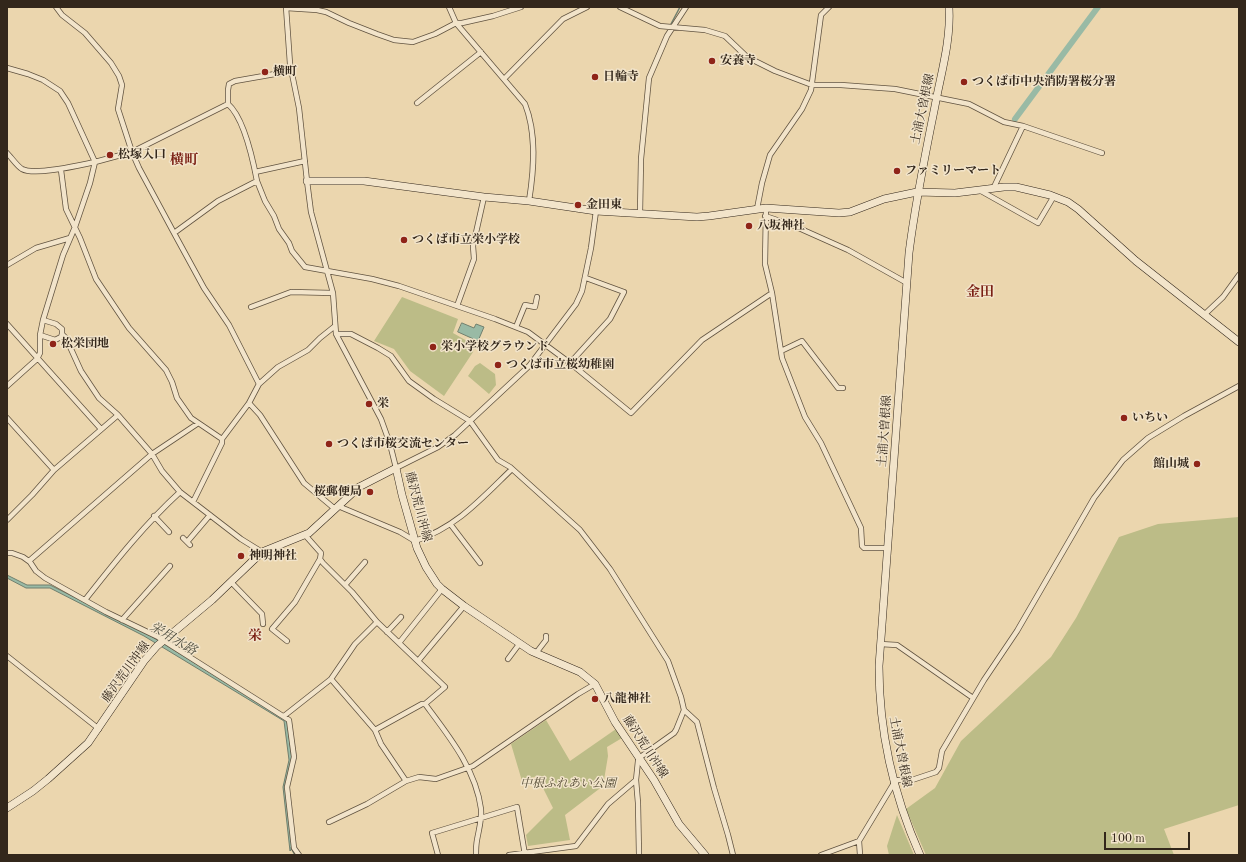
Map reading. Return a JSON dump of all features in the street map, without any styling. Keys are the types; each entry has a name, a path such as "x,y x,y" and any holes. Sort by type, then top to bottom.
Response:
{"main road":[{"name":"土浦大曽根線","path":"920,855 907,825 894,783 885,744 880,707 879,666 909,253 918,192 936,98 946,57 949,34 949,7"},
{"path":"307,181 364,181 484,197 529,201 596,211 709,216 766,208 839,213 850,212 884,199 918,192 956,193 994,187 1016,187 1054,196 1068,202 1088,217 1136,261 1239,342"},
{"name":"藤沢荒川沖線","path":"7,808 48,779 88,743 144,661 163,640 193,616 262,552 309,533 359,487 396,468 415,541 426,567 442,589 464,606 536,653 580,672 595,684 615,722 679,824 705,855"}],"street":[{"path":"56,7 62,15 85,33 111,63 119,76 122,85 118,108 132,152 139,168 204,288 229,325 259,384"},
{"path":"449,7 456,24 505,78 525,104 530,116 533,163 529,201"},
{"path":"521,7 493,16 456,24 413,42 394,40 349,23 326,12 286,8 292,71 299,108 311,212 333,293 334,326 336,334 381,419 390,444 396,468 438,446 454,435 529,366 576,304 582,291 586,278 596,211"},
{"path":"505,78 562,19 587,7"},
{"path":"620,7 660,26 705,30 725,36 747,57 775,71 812,85 841,85 895,89 969,104 1004,122 1023,126 1102,153"},
{"path":"640,214 641,159 649,78 667,36 686,7"},
{"path":"757,209 762,183 770,155 802,110 811,90 821,15 829,7"},
{"path":"417,103 481,52"},
{"path":"7,68 43,80 60,91 68,103 95,162 90,182 75,227 63,255 43,320 40,335 40,352 37,359 7,386"},
{"path":"292,71 235,81 229,84 228,104 232,108 243,128 257,181 265,201 292,251 305,267 399,286 528,332 570,363 631,414 702,340 772,293"},
{"path":"7,153 22,169 32,171 61,170 132,152 228,104"},
{"path":"994,187 1023,126"},
{"path":"255,172 305,161"},
{"path":"61,170 66,210 75,227 96,278 129,328 166,370 177,398 191,418 197,424 222,439"},
{"path":"174,233 218,201 257,181"},
{"path":"979,189 1038,223 1054,196"},
{"path":"457,306 474,258 473,246 484,197"},
{"path":"766,208 765,264 772,293 784,365 805,417 821,444 861,528 862,546 864,548 887,548"},
{"path":"765,216 792,225 848,250 907,283"},
{"path":"7,265 36,248 70,238"},
{"path":"1204,316 1223,297 1239,275"},
{"path":"570,363 610,319 624,292 586,278"},
{"path":"251,307 291,292 333,293"},
{"path":"516,327 525,305 535,307 537,296"},
{"path":"43,320 60,326 63,331 62,334 66,338 81,370 99,398 118,415 152,454 162,471 180,492 241,539 262,552"},
{"path":"7,324 101,429"},
{"path":"193,502 222,443 222,439 249,403 259,384 278,367 308,350 334,326"},
{"path":"40,335 55,340 61,337 62,334"},
{"path":"336,334 351,334 391,356 409,381 434,399 470,421 498,460 512,469 580,530 610,569 668,661 684,710 697,722 732,855"},
{"path":"781,351 802,341 838,388 843,388"},
{"path":"860,855 860,841 894,783 898,780 912,780 936,772 939,768 942,751 973,698 1017,631 1094,498 1123,460 1148,438 1239,386"},
{"path":"249,403 260,415 304,483 337,508 400,532 415,541 451,525 468,512 512,469"},
{"path":"7,520 54,470 118,415"},
{"path":"7,418 54,470"},
{"path":"29,561 152,454 197,424"},
{"path":"85,600 154,516 180,492"},
{"path":"7,511 11,515"},
{"path":"186,541 210,515"},
{"path":"154,516 169,532"},
{"path":"451,525 480,564"},
{"path":"287,641 272,629 295,602 320,560 320,552 305,535"},
{"path":"7,553 12,553 22,557 29,561 36,571 45,578 122,620 163,640 289,720 294,757 287,787 294,848 299,855"},
{"path":"320,560 345,585 377,622 445,687 425,704 422,704 375,730"},
{"path":"345,585 365,562"},
{"path":"122,620 170,566"},
{"path":"231,582 262,614 263,624"},
{"path":"399,643 442,589"},
{"path":"418,661 464,606"},
{"path":"387,632 401,617"},
{"path":"284,716 331,679 355,644 377,622"},
{"path":"536,653 546,640 546,636"},
{"path":"508,659 520,643"},
{"path":"880,644 896,644 973,698"},
{"path":"7,656 99,729"},
{"path":"331,679 375,730 381,744 406,781"},
{"path":"329,822 367,804 406,781 419,777 436,779 473,766 595,684"},
{"path":"425,704 468,767 479,798 481,818 476,855"},
{"path":"640,855 636,780 638,761 639,758 674,733 684,710"},
{"path":"509,855 576,846 608,804 636,780"},
{"path":"438,855 432,832 517,807 525,853"},
{"path":"821,855 860,841"}],"green space":[{"name":"栄小学校グラウンド","path":"402,297 458,319 453,333 474,345 473,352 444,396 410,371 394,349 374,341"},
{"path":"480,363 495,374 496,385 489,394 468,376 475,366"},
{"path":"1239,517 1239,805 1164,829 1174,855 926,855 906,809 935,788 961,741 1051,657 1076,618 1119,537 1158,524"},
{"name":"中根ふれあい公園","path":"546,720 570,761 616,729 622,738 607,747 608,756 603,786 565,815 570,840 528,846 526,835 553,808 537,776 522,781 511,744"},
{"path":"897,815 914,855 889,855 887,846"}],"shaded area":[{"path":"462,323 474,328 476,324 484,327 478,341 458,332"},
{"path":"7,575 27,585 50,585 146,633 287,720 292,759 286,785 292,848 290,851 283,787 289,760 284,721 144,636 50,588 26,588 7,578"}],"waterway":[{"path":"671,24 680,7"},
{"path":"1015,119 1098,7"},
{"path":"291,848 295,855"}],"place":[{"name":"安養寺","path":"712,61"},
{"name":"横町","path":"265,72"},
{"name":"日輪寺","path":"595,77"},
{"name":"つくば市中央消防署桜分署","path":"964,82"},
{"name":"松塚入口","path":"110,155"},
{"name":"ファミリーマート","path":"897,171"},
{"name":"金田東","path":"578,205"},
{"name":"八坂神社","path":"749,226"},
{"name":"つくば市立栄小学校","path":"404,240"},
{"name":"松栄団地","path":"53,344"},
{"name":"栄小学校グラウンド","path":"433,347"},
{"name":"つくば市立桜幼稚園","path":"498,365"},
{"name":"栄","path":"369,404"},
{"name":"いちい","path":"1124,418"},
{"name":"つくば市桜交流センター","path":"329,444"},
{"name":"館山城","path":"1197,464"},
{"name":"桜郵便局","path":"370,492"},
{"name":"神明神社","path":"241,556"},
{"name":"八龍神社","path":"595,699"}],"district":[{"name":"横町","path":"184,160"},
{"name":"金田","path":"980,292"},
{"name":"栄","path":"255,636"}],"water label":[{"name":"栄用水路","path":"173,639"}]}
